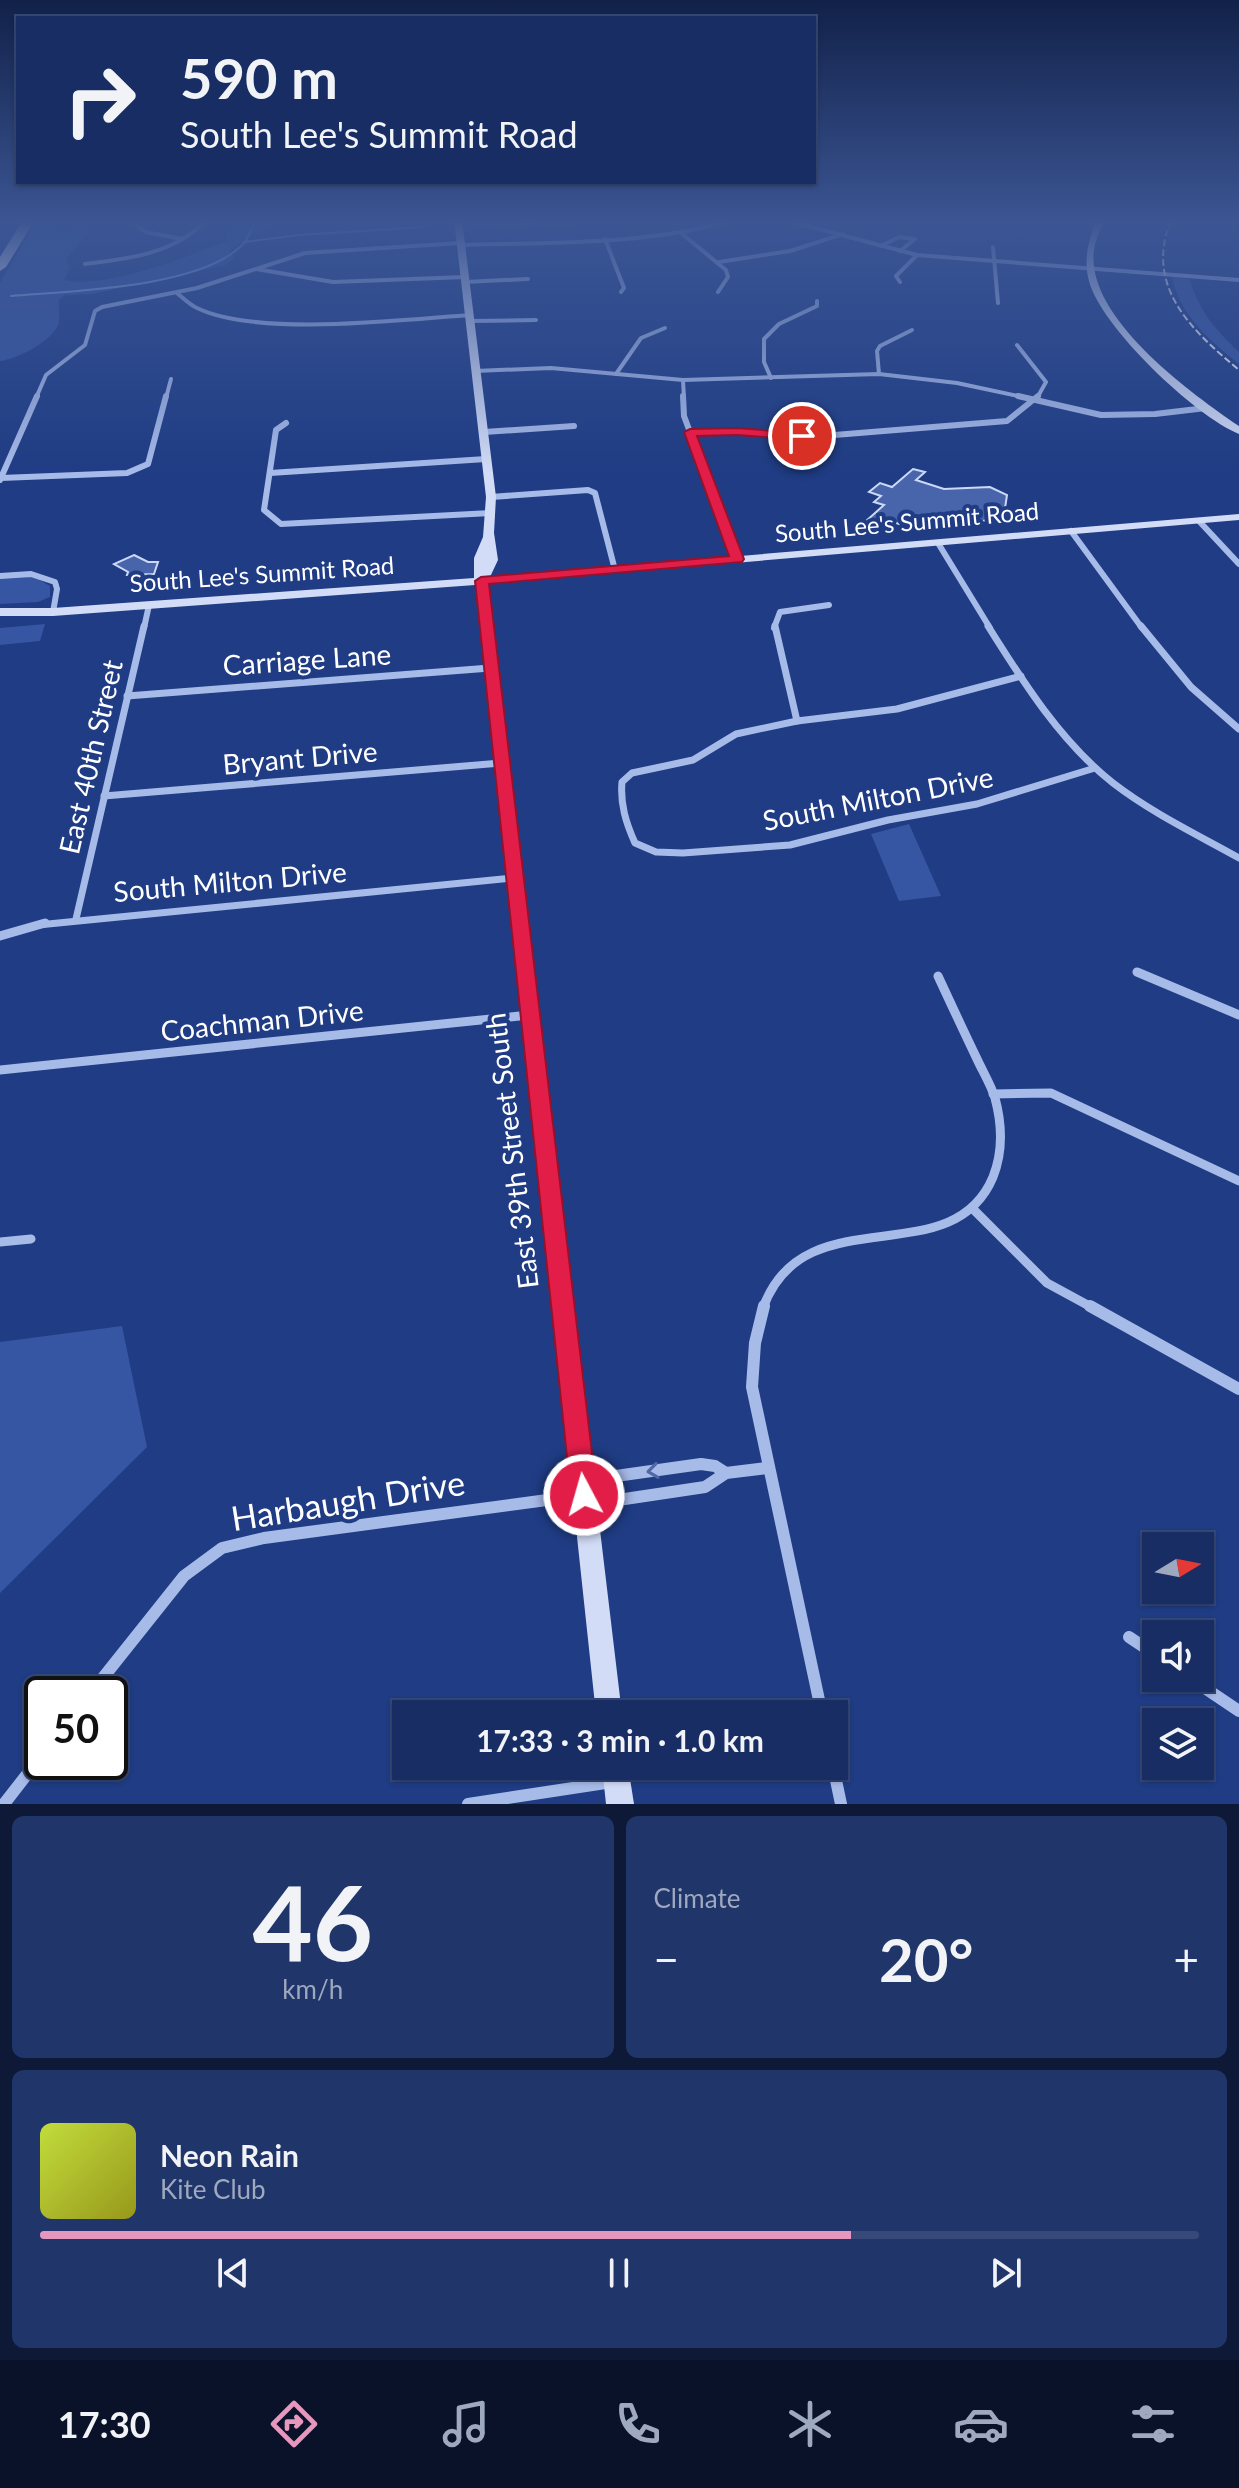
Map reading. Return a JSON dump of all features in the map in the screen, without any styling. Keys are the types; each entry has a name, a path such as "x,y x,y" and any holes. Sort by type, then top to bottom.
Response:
{"main road":[{"name":"East 39th Street South","path":"468,304 491,497 489,537 494,549 491,567 481,581 607,1700"},
{"path":"1105,304 1124,334 1156,367 1239,431"},
{"name":"South Lee's Summit Road","path":"0,612 53,612 481,581 1239,517"},
{"name":"South Lee's Summit Road","path":"0,620 53,612"}],"street":[{"path":"117,304 95,311 85,345 46,375 0,479 140,470 148,464 171,379"},
{"path":"188,304 202,311 258,322 469,318 536,320"},
{"path":"771,378 760,358 762,340 777,326 817,304"},
{"path":"616,374 638,340 652,329 665,328"},
{"path":"879,374 877,351 880,346 912,330"},
{"path":"690,432 737,431 822,436 985,425 1018,416 1046,382 1017,345"},
{"path":"476,373 563,369 683,380 879,374 957,383 1073,411 1113,416 1206,408"},
{"path":"683,380 682,403 690,432 737,559"},
{"path":"286,423 276,430 264,510 281,524 491,513"},
{"path":"484,432 574,426"},
{"path":"270,473 486,459"},
{"path":"491,497 588,490 598,499 615,570"},
{"path":"1199,521 1239,564"},
{"path":"1071,531 1183,678 1206,703 1239,729"},
{"path":"938,543 1021,676 1057,727 1095,768 1150,808 1239,858"},
{"path":"0,576 31,574 55,582 57,589 53,612"},
{"name":"East 40th Street","path":"76,919 149,605"},
{"path":"829,605 780,612 774,628 797,721 897,709 1021,676"},
{"name":"Carriage Lane","path":"127,696 490,668"},
{"name":"South Milton Drive","path":"797,721 736,734 693,760 632,773 622,782 620,797 635,843 656,852 683,853 790,845 857,827 977,804 1095,768"},
{"name":"Bryant Drive","path":"104,796 501,763"},
{"name":"South Milton Drive","path":"0,936 47,922 513,878"},
{"path":"1137,972 1239,1015"},
{"path":"819,1700 752,1387 755,1335 764,1304 781,1277 811,1254 848,1239 905,1235 948,1224 974,1210 997,1173 1002,1139 993,1094 938,976"},
{"name":"Coachman Drive","path":"0,1070 529,1015"},
{"path":"993,1094 1051,1093 1239,1181"},
{"path":"974,1210 1047,1283 1239,1389"},
{"path":"0,1242 31,1239"},
{"name":"Harbaugh Drive","path":"584,1495 616,1476 701,1464 715,1466 726,1473"},
{"name":"Harbaugh Drive","path":"104,1676 184,1576 222,1548 264,1538 584,1495 618,1500 705,1487 726,1473 767,1468"},
{"path":"1129,1637 1142,1646"},
{"path":"1211,1692 1239,1711"},
{"path":"4,1804 24,1778"},
{"path":"836,1780 841,1804"},
{"path":"468,1804 617,1784"}],"shaded area":[{"path":"0,304 59,304 58,325 48,338 24,353 0,361"},
{"path":"1182,304 1200,304 1222,335 1239,352 1239,364 1207,337"},
{"path":"35,577 50,586 50,597 38,602 0,604 0,578"},
{"path":"45,624 40,641 0,645 0,628"},
{"path":"909,824 941,896 899,901 871,834"},
{"path":"122,1326 147,1447 0,1593 0,1342"}],"building":[{"path":"913,469 925,472 916,480 944,489 990,487 1007,495 1004,515 983,521 930,516 921,524 911,521 905,526 893,522 886,528 866,521 884,505 874,502 881,496 869,492 880,483 892,487"},
{"path":"134,555 148,562 158,562 154,574 127,575 128,572 114,564"}],"railway":[{"path":"1177,304 1204,339 1239,370"}],"route":[{"path":"584,1495 481,581 737,559 690,432 737,431 802,436"}]}
